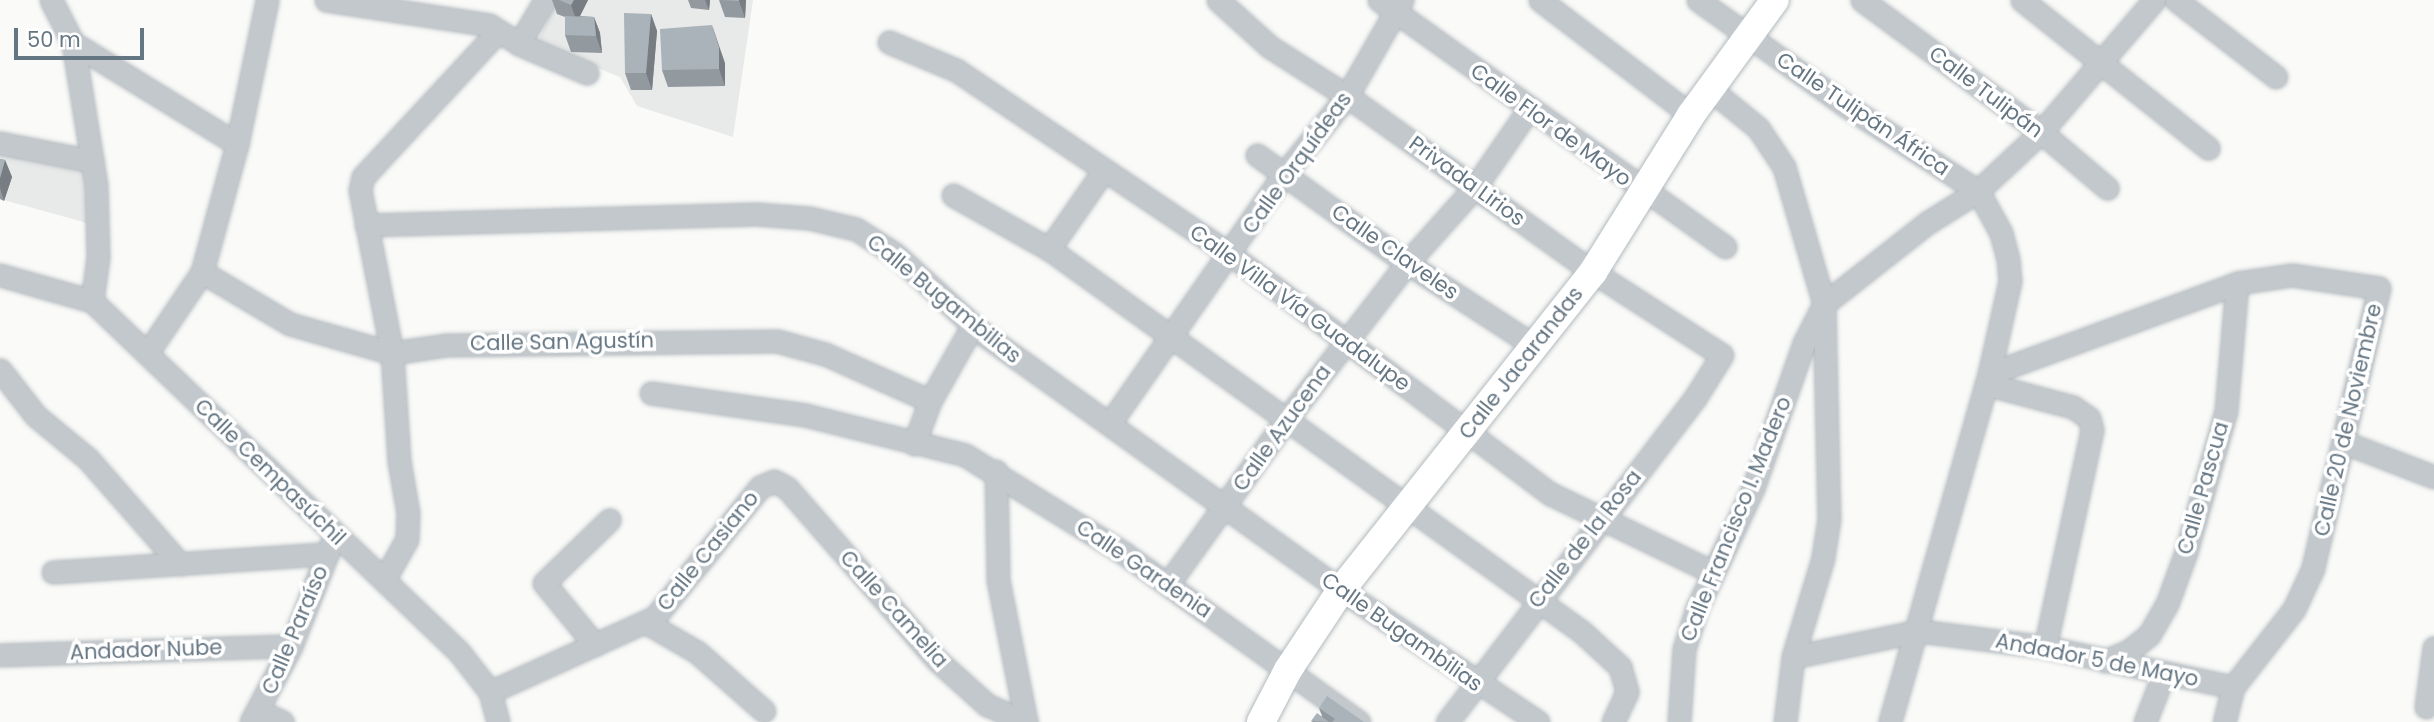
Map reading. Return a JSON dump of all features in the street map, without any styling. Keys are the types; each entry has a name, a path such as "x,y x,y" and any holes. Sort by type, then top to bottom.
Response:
{"street":[{"path":"51,0 72,43 92,162 99,225 92,301"},
{"path":"148,352 202,272 237,144 267,0"},
{"path":"326,0 489,26 519,44 587,73"},
{"path":"519,44 545,0"},
{"path":"1540,0 1691,115"},
{"path":"1698,0 1749,36"},
{"name":"Calle Jacarandas","path":"1261,722 1288,670 1341,590 1593,272 1691,115 1775,0"},
{"name":"Calle Tulipán","path":"1862,0 2041,132 2107,188"},
{"path":"2022,0 2099,65 2208,148"},
{"name":"Calle Francisco I. Madero","path":"1679,722 1684,649 1712,572 1753,488 1804,343 1824,304 1927,223 1978,191 2041,132 2154,0"},
{"path":"2176,0 2276,77"},
{"name":"Privada Lirios","path":"1226,3 1270,47 1347,96 1593,272 1721,355"},
{"name":"Calle Orquídeas","path":"1110,423 1231,255 1284,174 1347,96 1392,4"},
{"name":"Calle Flor de Mayo","path":"1392,4 1643,192 1725,247"},
{"path":"384,580 407,539 408,526 392,353 360,190 363,177 498,31"},
{"name":"Calle Tulipán África","path":"1749,36 1978,191"},
{"name":"Calle Villa Vía Guadalupe","path":"889,42 956,70 1231,255 1345,343 1469,429 1551,494 1712,572"},
{"path":"72,43 237,144"},
{"path":"1710,89 1758,128 1784,167 1824,304 1829,519 1823,558 1793,657 1785,722"},
{"name":"Calle Azucena","path":"1168,584 1285,421 1407,263 1475,187 1530,109"},
{"path":"0,143 92,162"},
{"name":"Calle Claveles","path":"1257,155 1407,263 1535,346"},
{"path":"1049,249 1104,170"},
{"path":"1891,722 1919,631 1987,379 2010,281 2001,233 1978,191"},
{"path":"953,195 1049,249 1172,335 1404,508 1537,599 1620,667 1627,692 1613,722"},
{"name":"Calle Bugambilias","path":"366,225 756,214 809,218 856,229 895,254 972,325 1341,590 1474,682 1538,722"},
{"name":"Calle San Agustín","path":"202,272 290,324 392,353 447,345 777,341 825,354 930,401"},
{"name":"Calle Cempasúchil","path":"0,275 92,301 148,352 331,545 384,580 459,652 490,692 498,722"},
{"name":"Calle 20 de Noviembre","path":"1987,379 2237,283 2292,275 2379,288 2346,443 2313,568 2294,609 2233,687 2224,722"},
{"name":"Calle Pascua","path":"2105,661 2129,651 2148,635 2176,578 2226,411 2237,283"},
{"path":"914,444 930,401 972,325"},
{"name":"Calle de la Rosa","path":"1447,722 1537,599 1604,518 1721,355"},
{"path":"0,370 36,416 88,459 180,564"},
{"path":"1987,379 2073,407 2089,418 2092,430 2045,647"},
{"name":"Calle Gardenia","path":"651,393 805,415 965,455 996,471 1168,584 1359,722"},
{"path":"2346,443 2434,477"},
{"name":"Calle Camelia","path":"996,471 998,580 1026,722"},
{"name":"Calle Camelia","path":"774,481 787,488 938,661 987,705 1026,722"},
{"name":"Calle Casiano","path":"490,692 655,617 760,487 774,481"},
{"path":"595,645 544,583 609,520"},
{"path":"52,572 180,564 331,545"},
{"name":"Calle Paraíso","path":"255,717 291,646 331,545"},
{"path":"645,622 697,652 764,711"},
{"name":"Andador 5 de Mayo","path":"1793,657 1919,631 2045,647 2233,687"},
{"name":"Andador Nube","path":"0,655 291,646"},
{"path":"2426,707 2434,648"},
{"path":"2145,722 2164,673"},
{"path":"255,717 283,722"}],"shaded area":[{"path":"557,0 753,0 733,137 637,106 620,77 537,44"},
{"path":"0,145 92,170 91,224 0,199"}],"building":[{"path":"559,0 574,0 571,5"},
{"path":"624,13 651,14 646,73 625,73"},
{"path":"565,16 594,17 596,36 565,35"},
{"path":"712,25 719,47 719,69 662,70 660,29"},
{"path":"0,159 5,160 0,178"},
{"path":"1327,696 1364,722 1332,722 1335,719 1319,708"},
{"path":"1317,713 1329,722 1311,721"}]}
